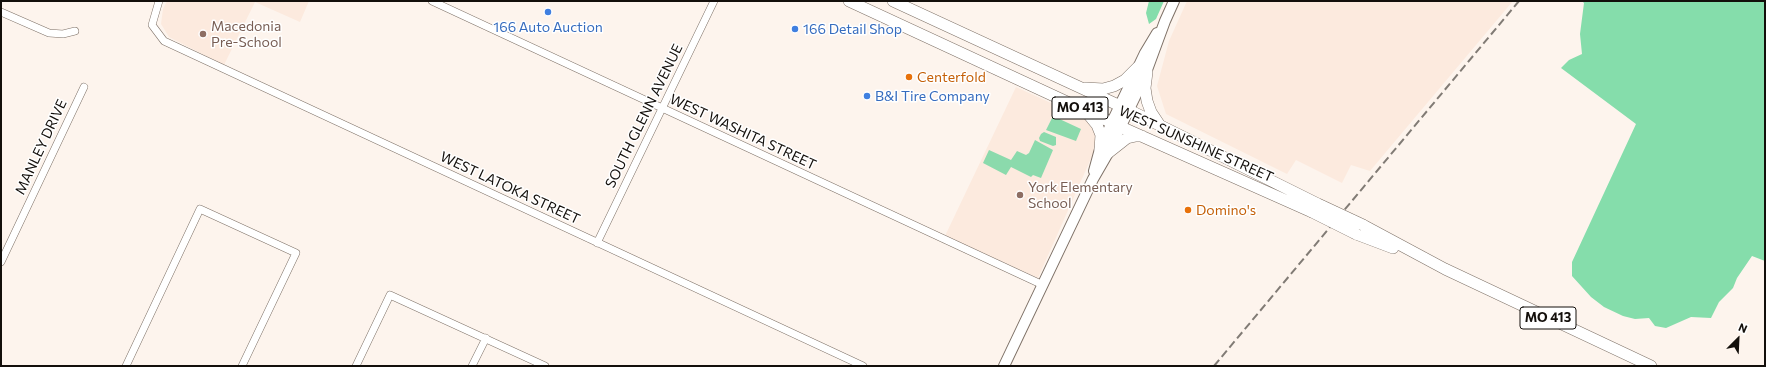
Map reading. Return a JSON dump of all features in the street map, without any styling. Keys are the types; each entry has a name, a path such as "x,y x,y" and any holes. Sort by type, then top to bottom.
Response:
{"main road":[{"name":"WEST SUNSHINE STREET","path":"849,1 1116,125 1315,208"},
{"name":"WEST SUNSHINE STREET","path":"893,1 1124,108 1315,208 1650,366"},
{"path":"1004,366 1093,179 1104,151 1174,1"},
{"path":"1078,87 1098,89 1114,86 1142,70"},
{"path":"1142,70 1146,100 1151,112 1160,126"},
{"path":"1081,108 1097,125 1101,134 1104,151"},
{"path":"1104,151 1127,138 1136,136 1146,137"}],"street":[{"name":"WEST LATOKA STREET","path":"160,1 152,25 164,42 863,366"},
{"name":"WEST WASHITA STREET","path":"432,1 1043,285"},
{"name":"SOUTH GLENN AVENUE","path":"597,243 714,1"},
{"path":"1,12 49,33 63,34 75,31"},
{"name":"MANLEY DRIVE","path":"1,262 84,86"},
{"path":"126,366 200,209 296,253 242,366"},
{"path":"356,366 390,295 545,366"},
{"path":"472,366 486,338"}],"shaded area":[{"name":"Macedonia Pre-School","path":"167,1 309,1 300,22 255,2 224,65 169,37 161,24 163,9"},
{"path":"1187,1 1513,1 1370,171 1351,165 1342,183 1296,160 1287,174 1166,114 1157,86 1169,41"},
{"name":"York Elementary School","path":"1016,87 1084,118 1092,128 1097,139 1093,154 1038,278 945,236"}],"green space":[{"path":"1149,1 1164,1 1156,19 1149,24 1146,13"},
{"path":"1582,1 1765,1 1765,261 1752,256 1737,278 1733,288 1719,302 1711,318 1691,317 1666,328 1655,326 1649,318 1635,319 1623,316 1604,307 1591,297 1572,276 1572,262 1636,124 1561,68 1569,60 1582,54 1580,34 1584,3"},
{"path":"1053,116 1081,129 1076,141 1046,130"},
{"path":"1044,132 1056,137 1056,145 1053,146 1040,141 1039,138"},
{"path":"1035,140 1053,150 1041,178 1033,175 1031,177 1011,167 1006,175 983,163 989,150 1011,160 1017,151 1026,155 1029,153"}],"railway":[{"path":"1214,366 1519,1"}],"place":[{"name":"166 Auto Auction","path":"548,12"},
{"name":"166 Detail Shop","path":"795,29"},
{"name":"Macedonia Pre-School","path":"203,34"},
{"name":"Centerfold","path":"909,77"},
{"name":"B&I Tire Company","path":"867,96"},
{"name":"York Elementary School","path":"1020,195"},
{"name":"Domino's","path":"1188,210"}]}
